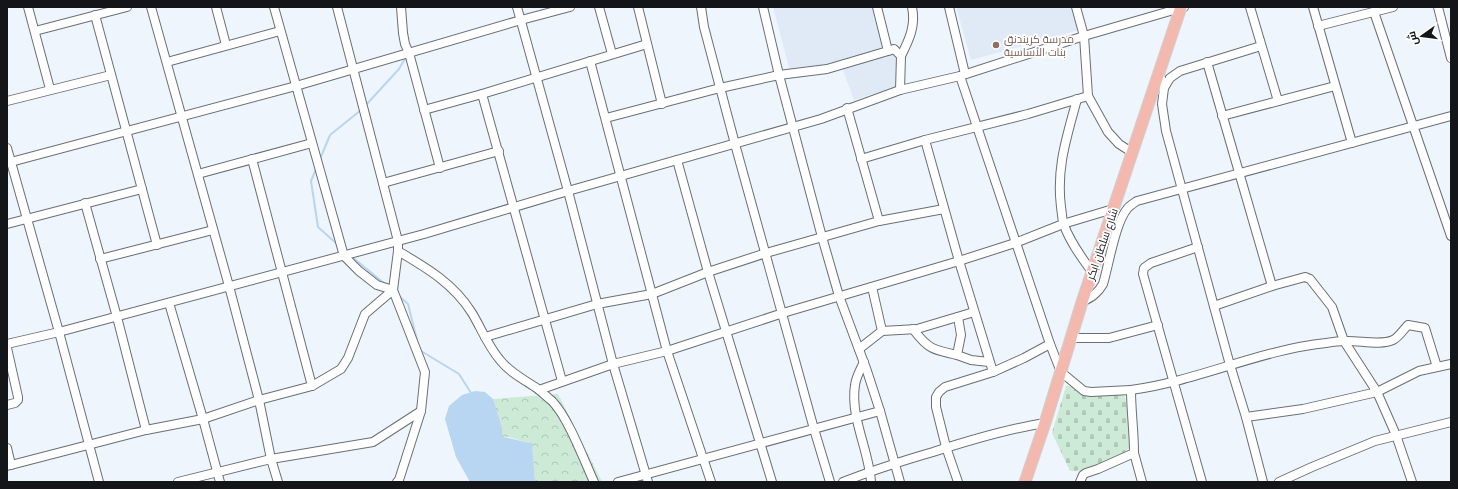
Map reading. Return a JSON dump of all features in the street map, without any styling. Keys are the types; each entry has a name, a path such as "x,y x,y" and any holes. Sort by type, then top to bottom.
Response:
{"highway":[{"name":"شارع سلطان ابكر","path":"1025,482 1045,423 1082,302 1182,8"}],"street":[{"path":"28,7 50,89"},
{"path":"35,31 127,7"},
{"path":"152,7 229,286 259,400 271,459 278,482"},
{"path":"216,7 226,45"},
{"path":"274,7 344,256 359,271 377,285 393,290"},
{"path":"336,7 354,70 398,241 393,290 425,372 421,411 399,480 397,482"},
{"path":"401,7 405,44 409,53 440,168"},
{"path":"517,7 568,191 613,364 647,478"},
{"path":"9,162 354,70 521,20 570,7"},
{"path":"599,7 612,54"},
{"path":"638,7 662,104"},
{"path":"701,7 735,144 830,482"},
{"path":"763,7 779,75 839,296 864,362 896,463 900,482"},
{"path":"877,7 888,51"},
{"path":"900,90 901,56 911,35 914,24 912,7"},
{"path":"949,7 962,75 977,127 1015,243 1061,372 1075,384 1087,392 1131,390 1174,382 1262,355 1304,345 1344,340 1391,341 1408,325 1424,328 1437,367"},
{"path":"1076,7 1084,36 1088,96 1108,132 1119,144 1132,153"},
{"path":"1250,7 1278,101"},
{"path":"1313,7 1352,143"},
{"path":"1318,26 1393,7"},
{"path":"1438,7 1450,46 1451,58"},
{"path":"7,344 117,317 398,241 821,119 847,108 900,90 962,75 1084,36 1182,8"},
{"path":"1374,12 1451,236"},
{"path":"95,15 157,245"},
{"path":"167,62 280,31"},
{"path":"424,110 647,44"},
{"path":"1261,46 1177,72 1170,78 1164,88 1162,104 1166,131 1263,482"},
{"path":"606,118 720,88 779,75 827,69 894,49 901,56"},
{"path":"590,61 667,351 711,482"},
{"path":"1207,62 1272,286"},
{"path":"1159,72 1164,88"},
{"path":"7,101 50,89 111,75"},
{"path":"1222,116 1335,86"},
{"path":"482,94 515,207 562,381"},
{"path":"861,159 925,140 1028,114 1088,96"},
{"path":"1077,99 1061,160 1059,178 1063,224 1092,272"},
{"path":"847,108 879,221"},
{"path":"1082,302 1096,294 1103,284 1118,228 1128,208 1137,201 1451,116"},
{"path":"925,140 959,261 993,372"},
{"path":"198,174 312,142"},
{"path":"7,148 9,162 27,218 99,482"},
{"path":"383,183 499,151"},
{"path":"252,159 312,386"},
{"path":"677,160 708,272 772,482"},
{"path":"7,224 142,189"},
{"path":"85,203 117,317 146,430"},
{"path":"485,337 597,304 652,294 708,272 766,253 879,221 944,209"},
{"path":"539,390 613,364 667,351 783,313 959,261 1015,243 1063,224 1113,209"},
{"path":"100,259 213,230"},
{"path":"1198,247 1151,263 1144,268 1143,274 1202,482"},
{"path":"398,251 438,276 454,289 472,312 485,337 500,360 516,375 539,390 558,409 594,482"},
{"path":"1214,306 1272,286 1305,277 1310,279 1332,307 1344,340 1377,392 1396,435 1412,482"},
{"path":"872,287 882,331"},
{"path":"7,448 9,465 146,430 203,419 259,400 312,386 341,369 348,358 365,314 393,290"},
{"path":"169,303 220,482"},
{"path":"858,349 882,331 913,329 974,312"},
{"path":"957,355 961,335 958,317"},
{"path":"1071,338 1109,338 1158,325"},
{"path":"913,329 922,341 934,350 971,360 990,362"},
{"path":"958,482 946,447 936,407 936,397 938,392 945,387 993,372 1050,344"},
{"path":"7,348 18,400 15,403 7,405"},
{"path":"864,362 856,380 855,402 871,482"},
{"path":"1246,417 1303,409 1377,392 1419,371 1451,364"},
{"path":"1131,390 1131,416 1134,434 1134,452 1142,482"},
{"path":"178,482 217,471 271,459 373,442 421,411"},
{"path":"618,482 647,478 704,459 880,411"},
{"path":"1280,482 1354,450 1396,435 1451,422"},
{"path":"843,482 870,471 996,432 1045,423"},
{"path":"1080,482 1083,475 1086,473 1134,452"}],"shaded area":[{"path":"773,7 875,7 885,50 826,67 790,71"},
{"name":"مدرسة كريندنق بنات الأساسية","path":"956,7 1072,7 1079,30 971,60"},
{"path":"895,52 900,85 854,100 841,65"}],"green space":[{"path":"1066,386 1071,386 1087,396 1116,394 1125,397 1131,432 1131,446 1125,452 1103,465 1070,471 1052,433"},
{"path":"558,394 602,482 535,482 532,444 509,437 502,437 493,399"}],"water":[{"path":"475,391 485,392 493,399 502,428 502,437 532,443 535,482 470,482 456,457 445,419 449,406 462,395"}],"waterway":[{"path":"365,106 399,69 406,57"},
{"path":"320,159 330,135 361,110"},
{"path":"316,169 311,181 318,227 337,244"},
{"path":"351,256 385,284"},
{"path":"399,296 408,304 417,340"},
{"path":"421,351 459,374 471,393"}],"place":[{"name":"مدرسة كريندنق بنات الأساسية","path":"996,45"}]}
